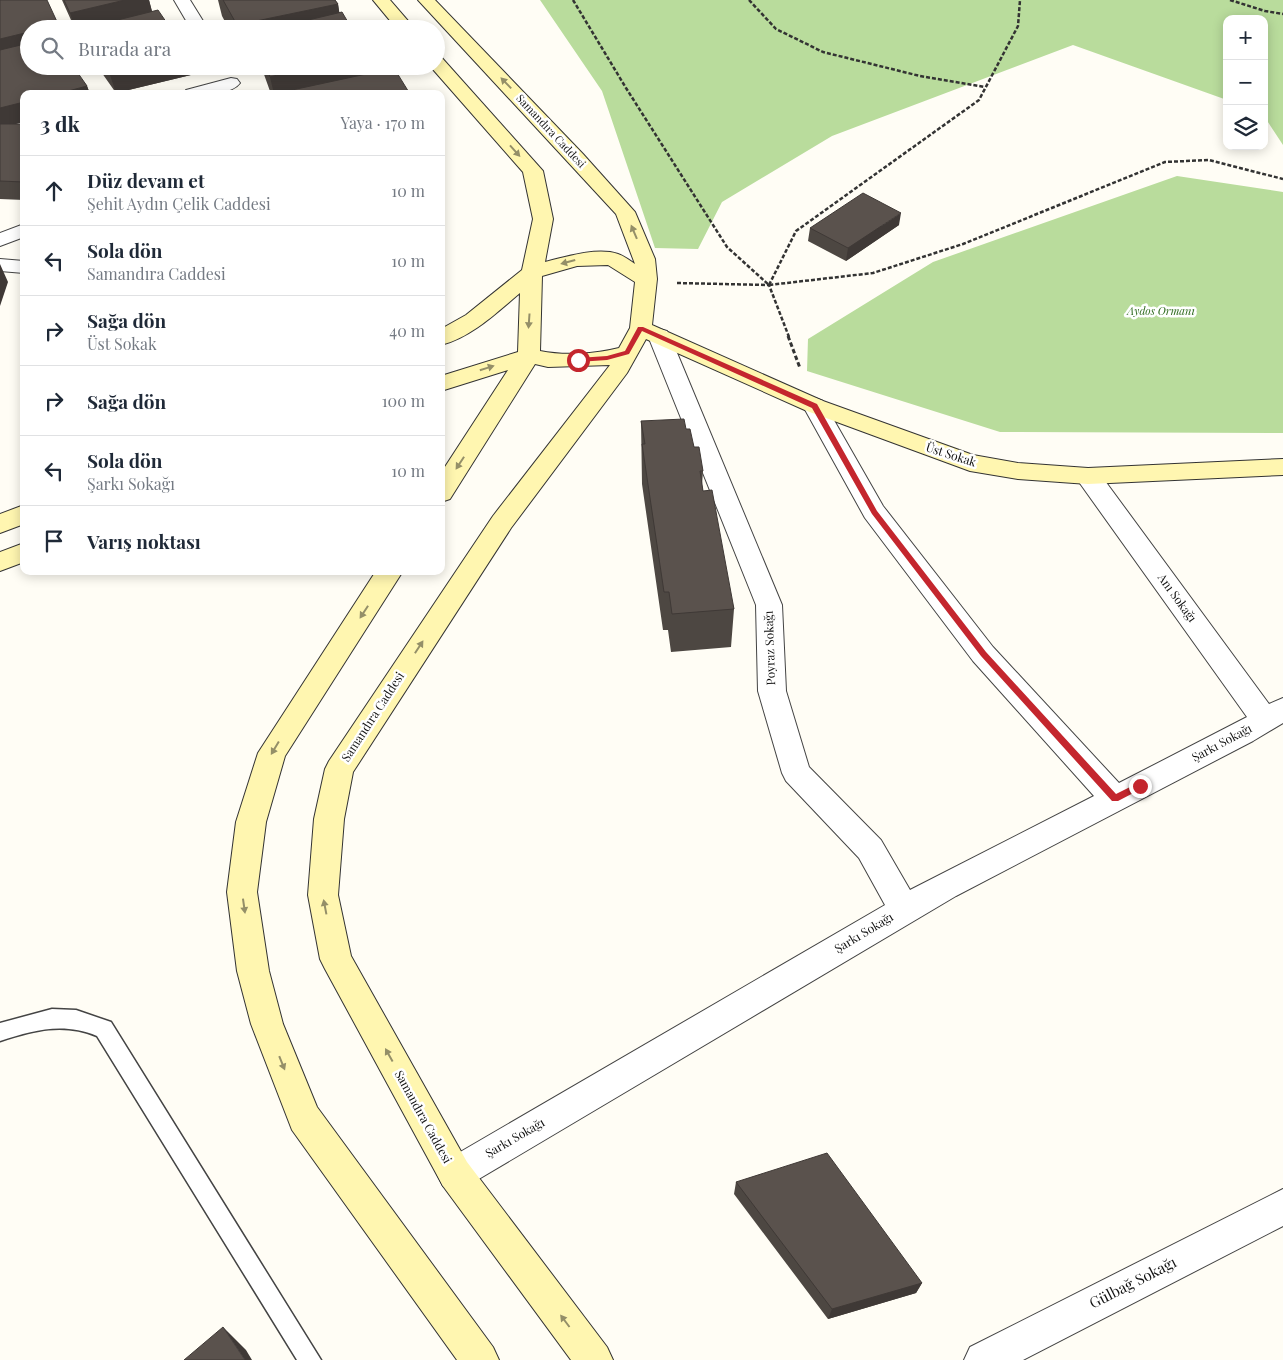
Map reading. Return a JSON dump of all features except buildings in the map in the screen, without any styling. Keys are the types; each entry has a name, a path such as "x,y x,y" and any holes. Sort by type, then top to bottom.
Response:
{"main road":[{"path":"381,0 399,20"},
{"name":"Samandıra Caddesi","path":"426,0 625,212 644,259 646,279 642,339 502,522 339,769 329,819 323,895 336,959 455,1174 594,1360"},
{"path":"445,72 533,171 543,219 532,272 528,330 529,356 445,487"},
{"path":"445,336 474,320 532,272 576,260 612,259 646,279"},
{"path":"445,383 529,356 548,360 607,358 642,339"},
{"name":"Üst Sokak","path":"642,339 970,463 1018,471 1088,476 1283,467"},
{"path":"0,524 20,516"},
{"path":"0,562 20,554"},
{"path":"387,575 272,753 251,822 242,892 253,971 267,1024 304,1118 480,1360"}],"street":[{"path":"182,0 194,20"},
{"path":"220,90 234,88 226,75"},
{"path":"0,240 20,232"},
{"path":"0,266 20,266"},
{"name":"Poyraz Sokağı","path":"642,339 769,605 772,691 796,773 870,849 904,909"},
{"path":"815,406 874,512 983,654 1115,799"},
{"name":"Anı Sokağı","path":"1088,476 1274,714"},
{"name":"Şarkı Sokağı","path":"455,1174 904,909 1274,714"},
{"name":"Gülbağ Sokağı","path":"983,1360 1283,1207"}],"lane":[{"path":"0,1032 39,1019 55,1017 70,1017 104,1029 310,1360"}],"path":[{"path":"573,0 727,248 768,285 815,406"},
{"path":"749,0 776,29 823,52 920,76 986,88"},
{"path":"768,285 796,230 979,100 1018,26 1020,0"},
{"path":"1230,0 1265,11 1283,14"},
{"path":"646,279 686,284 768,285 874,273 963,244 1165,162 1209,160 1283,179"}],"green space":[{"path":"540,0 1283,0 1283,145 1268,122 1268,15 1223,15 1223,99 1073,45 832,136 722,202 698,249 655,248 602,91"},
{"name":"Aydos Ormanı","path":"1177,176 1283,192 1283,433 1000,432 807,371 808,339 933,262"}],"route":[{"path":"578,360 607,358 627,353 641,328 815,406 874,512 983,654 1115,799 1140,786"}]}
